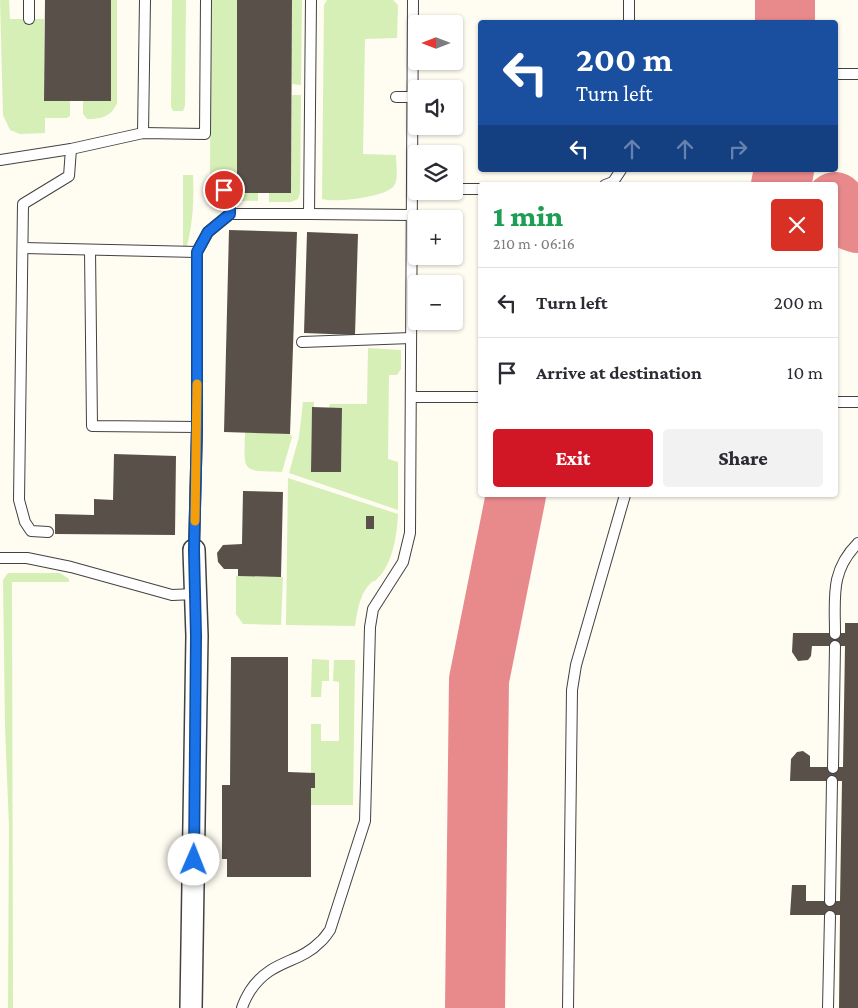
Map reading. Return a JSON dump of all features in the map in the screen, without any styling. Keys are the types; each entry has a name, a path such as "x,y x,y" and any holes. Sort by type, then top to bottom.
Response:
{"street":[{"path":"191,1008 196,656 194,550"}],"lane":[{"path":"29,0 29,19"},
{"path":"143,133 145,0"},
{"path":"0,160 71,149 143,133 205,134 206,0"},
{"path":"309,214 311,0"},
{"path":"412,80 413,0"},
{"path":"628,20 629,0"},
{"path":"838,74 858,74"},
{"path":"396,97 408,96"},
{"path":"48,532 30,530 25,522 19,500 24,204 69,176 71,149"},
{"path":"218,181 230,199 230,214"},
{"path":"463,189 478,189"},
{"path":"194,550 197,427 197,252 208,232 230,214 408,214"},
{"path":"23,248 197,252"},
{"path":"90,250 92,426 197,427"},
{"path":"242,1008 244,1001 256,982 267,972 307,952 320,943 330,930 365,821 370,627 373,609 403,562 408,548 410,533 411,265"},
{"path":"302,342 411,338"},
{"path":"411,397 478,397"},
{"path":"838,402 858,402"},
{"path":"568,1008 572,690 576,665 624,497"},
{"path":"834,634 837,573 849,552 858,543"},
{"path":"0,558 27,558 72,567 172,595 195,594"},
{"path":"833,768 834,646"},
{"path":"830,901 832,781"},
{"path":"828,1008 830,916"}],"green space":[{"path":"0,0 9,0 10,19 44,19 44,101 70,101 70,116 67,118 45,118 45,133 20,134 10,130 3,115"},
{"path":"111,0 117,0 117,103 109,114 87,119 83,114 83,101 111,101"},
{"path":"172,0 186,0 185,106 183,111 173,111 171,107"},
{"path":"211,0 237,0 237,192 258,193 258,201 234,201 221,197 213,186 210,177"},
{"path":"292,0 302,0 301,85 292,84"},
{"path":"327,0 393,0 398,5 397,38 365,39 363,154 396,155 397,171 394,186 389,190 371,196 338,200 322,199 324,5"},
{"path":"292,95 301,95 300,193 298,199 291,202 269,202 269,193 291,192"},
{"path":"183,175 193,175 193,211 187,246 183,246"},
{"path":"368,348 401,350 401,369 397,375 389,375 388,459 398,462 398,510 289,473 299,437 303,402 314,402 314,407 312,408 311,472 341,472 342,408 329,408 330,404 367,404"},
{"path":"245,432 290,434 292,437 282,472 252,470 248,467 245,462"},
{"path":"288,478 398,514 397,530 387,565 364,592 355,626 286,625"},
{"path":"8,573 60,573 69,579 69,582 12,582 13,1008 8,1008 9,827 5,727 3,580"},
{"path":"236,576 283,577 281,625 243,624 236,614"},
{"path":"312,659 329,660 329,681 322,681 321,697 311,697"},
{"path":"334,660 355,660 353,805 311,805 311,788 315,788 315,773 311,773 311,724 321,724 321,741 339,741 339,682 333,681"}],"building":[{"path":"45,0 111,0 111,101 44,101"},
{"path":"237,0 292,0 291,193 237,193"},
{"path":"229,230 297,232 290,434 224,432"},
{"path":"307,232 358,234 355,335 304,333"},
{"path":"312,407 342,408 341,472 311,472"},
{"path":"114,454 176,456 175,535 55,534 55,514 94,515 94,499 113,500"},
{"path":"243,491 283,492 281,577 238,576 238,569 224,569 218,562 217,553 223,545 242,544"},
{"path":"366,516 374,516 374,529 366,529"},
{"path":"845,623 858,623 858,1008 839,1008 840,915 790,915 792,885 806,885 806,901 840,901 842,781 790,781 791,759 797,752 803,751 810,756 810,767 843,767 845,646 812,646 811,656 808,660 798,661 792,652 793,633 845,633"},
{"path":"231,657 288,657 288,772 315,773 315,788 311,788 311,877 227,877 227,859 222,859 222,785 230,785"}],"taxiway":[{"path":"785,0 785,20"},
{"path":"782,182 784,172"},
{"path":"838,205 852,221 858,223"},
{"path":"475,1008 479,680 516,497"}],"slow traffic":[{"path":"195,521 197,384"}],"route":[{"path":"194,860 196,636 194,550 197,427 197,252 208,232 230,214 230,199 224,190"}]}
